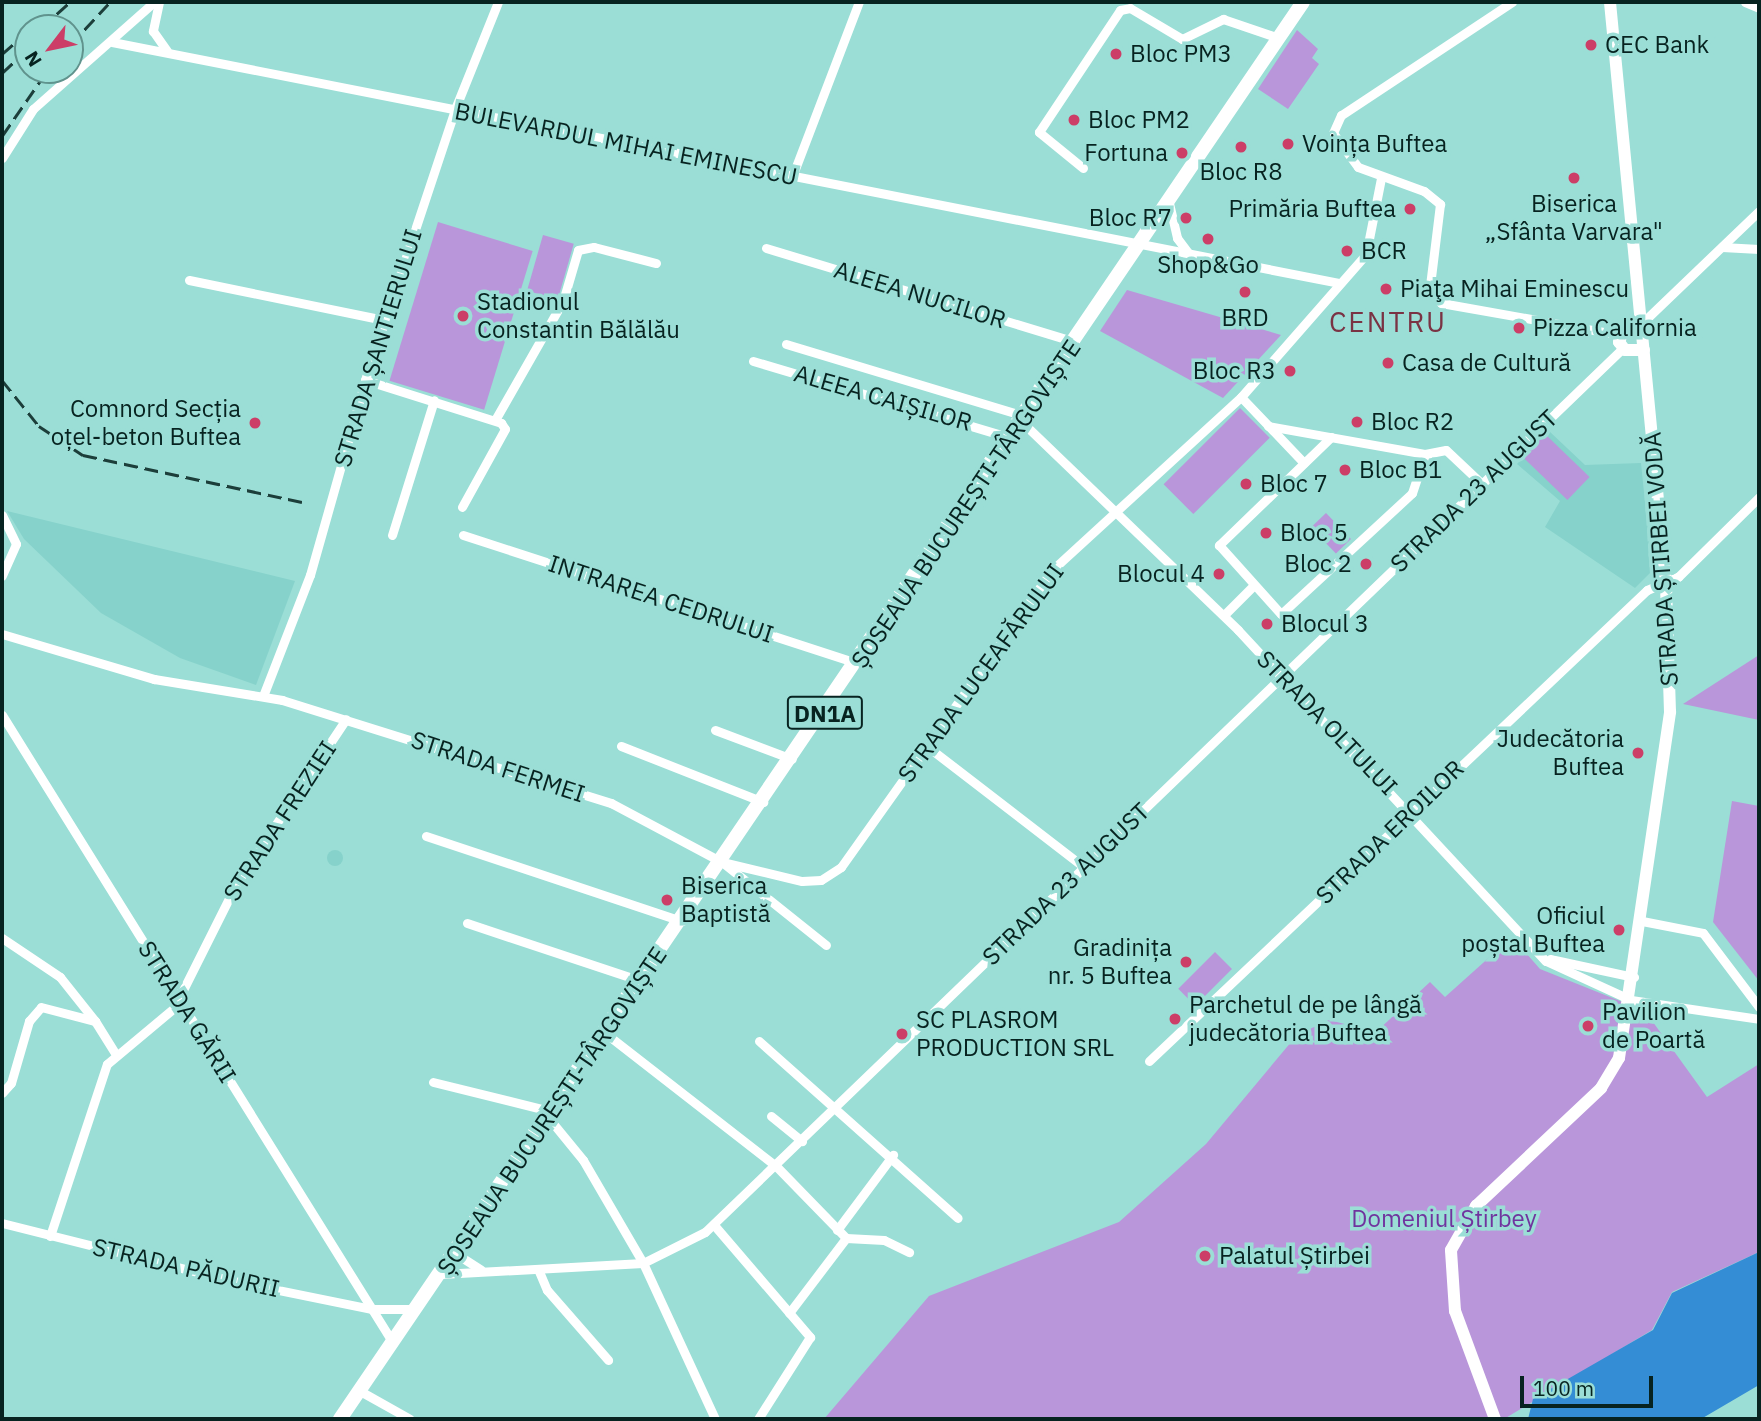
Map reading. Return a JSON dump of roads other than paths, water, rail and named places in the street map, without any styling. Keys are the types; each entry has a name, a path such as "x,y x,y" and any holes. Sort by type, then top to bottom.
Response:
{"main road":[{"name":"ȘOSEAUA BUCUREȘTI-TÂRGOVIȘTE","path":"340,1419 1012,438 1303,2"}],"street":[{"path":"2,158 33,109 87,56 112,42 156,2"},
{"path":"156,2 153,31 169,53"},
{"name":"STRADA ȘANTIERULUI","path":"263,696 310,575 365,380 455,109 498,2"},
{"path":"792,177 859,2"},
{"path":"1511,2 1336,118 1333,133 1346,156 1381,178 1424,191 1442,209 1431,270 1431,291 1441,303 1621,341 1644,350"},
{"name":"STRADA ȘTIRBEI VODĂ","path":"1495,1419 1455,1311 1451,1250 1476,1206 1608,1080 1623,1047 1671,700 1666,583 1610,2"},
{"path":"1745,2 1759,8"},
{"path":"1083,168 1039,132 1120,10 1130,8 1182,39 1223,19 1279,38"},
{"name":"BULEVARDUL MIHAI EMINESCU","path":"112,42 1139,246 1339,283"},
{"name":"STRADA LUCEAFĂRULUI","path":"722,862 802,881 829,876 928,747 1043,581 1116,507 1241,397 1366,254 1381,178"},
{"path":"1169,204 1177,238 1189,254"},
{"path":"1621,341 1759,211"},
{"path":"495,420 557,313 578,250 594,247 656,263"},
{"path":"1722,247 1759,249"},
{"name":"ALEEA NUCILOR","path":"766,248 1075,342"},
{"path":"189,280 384,320"},
{"name":"STRADA 23 AUGUST","path":"441,1274 643,1263 714,1225 1482,484 1621,341"},
{"path":"786,344 1023,419"},
{"name":"ALEEA CAIȘILOR","path":"753,361 1012,438"},
{"path":"365,380 495,420 505,429 462,508"},
{"path":"1241,397 1304,463 1331,437"},
{"path":"392,535 434,400"},
{"name":"STRADA OLTULUI","path":"1023,419 1224,615 1411,811 1542,957 1630,1000 1759,1019"},
{"path":"1268,426 1425,454 1447,450 1482,484"},
{"name":"STRADA OLTULUI","path":"1304,463 1219,545 1253,586 1286,613 1412,494 1425,454"},
{"name":"STRADA EROILOR","path":"1150,1061 1647,590 1666,583 1759,497"},
{"path":"2,515 16,544 2,576"},
{"name":"INTRAREA CEDRULUI","path":"463,535 859,663"},
{"path":"1224,615 1253,586"},
{"name":"STRADA FERMEI","path":"2,634 154,678 263,696 346,719 611,803 722,862"},
{"name":"STRADA GĂRII","path":"2,715 393,1343"},
{"name":"STRADA FREZIEI","path":"180,1000 240,877 346,719"},
{"path":"715,730 793,760"},
{"path":"621,746 764,802"},
{"path":"928,747 1084,867"},
{"path":"426,836 682,921"},
{"path":"722,862 826,945"},
{"path":"1642,921 1703,933 1759,1007"},
{"path":"467,923 640,981"},
{"path":"2,939 60,976 95,1021 116,1054"},
{"path":"1542,957 1634,977"},
{"path":"50,1236 100,1080 116,1054 180,1000"},
{"path":"2,1094 37,1010 47,1006 95,1021"},
{"path":"605,1033 776,1166 846,1238 884,1240 909,1252"},
{"path":"759,1041 893,1155 958,1217"},
{"path":"433,1082 549,1113 583,1160 643,1263 715,1419"},
{"path":"771,1116 802,1141"},
{"path":"836,1230 893,1155"},
{"name":"STRADA PĂDURII","path":"2,1223 372,1309 417,1309"},
{"path":"714,1225 789,1313 810,1342 758,1419"},
{"path":"789,1313 846,1238"},
{"path":"455,1253 481,1270"},
{"path":"538,1269 547,1290 608,1360"},
{"path":"360,1391 410,1419"}],"water":[{"path":"1759,1252 1759,1385 1701,1419 1528,1419 1533,1399 1653,1330 1672,1293"}],"railway":[{"path":"57,14 70,2"},
{"path":"84,30 110,2"},
{"path":"2,54 14,43"},
{"path":"2,73 14,62"},
{"path":"2,136 38,84"},
{"path":"2,380 39,426 83,455 302,502"}],"place":[{"name":"CEC Bank","path":"1591,45"},
{"name":"Bloc PM3","path":"1116,54"},
{"name":"Bloc PM2","path":"1074,120"},
{"name":"Voința Buftea","path":"1288,144"},
{"name":"Bloc R8","path":"1241,147"},
{"name":"Fortuna","path":"1182,153"},
{"name":"Biserica „Sfânta Varvara\"","path":"1574,178"},
{"name":"Primăria Buftea","path":"1410,209"},
{"name":"Bloc R7","path":"1186,218"},
{"name":"Shop&Go","path":"1208,239"},
{"name":"BCR","path":"1347,251"},
{"name":"Piaţa Mihai Eminescu","path":"1386,289"},
{"name":"BRD","path":"1245,292"},
{"name":"Stadionul Constantin Bălălău","path":"463,316"},
{"name":"Pizza California","path":"1519,328"},
{"name":"Casa de Cultură","path":"1388,363"},
{"name":"Bloc R3","path":"1290,371"},
{"name":"Bloc R2","path":"1357,422"},
{"name":"Comnord Secția oțel-beton Buftea","path":"255,423"},
{"name":"Bloc B1","path":"1345,470"},
{"name":"Bloc 7","path":"1246,484"},
{"name":"Bloc 5","path":"1266,533"},
{"name":"Bloc 2","path":"1366,564"},
{"name":"Blocul 4","path":"1219,574"},
{"name":"Blocul 3","path":"1267,624"},
{"name":"Judecătoria Buftea","path":"1638,753"},
{"name":"Biserica Baptistă","path":"667,900"},
{"name":"Oficiul poștal Buftea","path":"1619,930"},
{"name":"Gradinița nr. 5 Buftea","path":"1186,962"},
{"name":"Parchetul de pe lângă judecătoria Buftea","path":"1175,1019"},
{"name":"Pavilion de Poartă","path":"1588,1026"},
{"name":"SC PLASROM PRODUCTION SRL","path":"902,1034"},
{"name":"Palatul Știrbei","path":"1205,1256"}],"district":[{"name":"CENTRU","path":"1388,322"}],"park label":[{"name":"Domeniul Știrbey","path":"1444,1219"}]}
